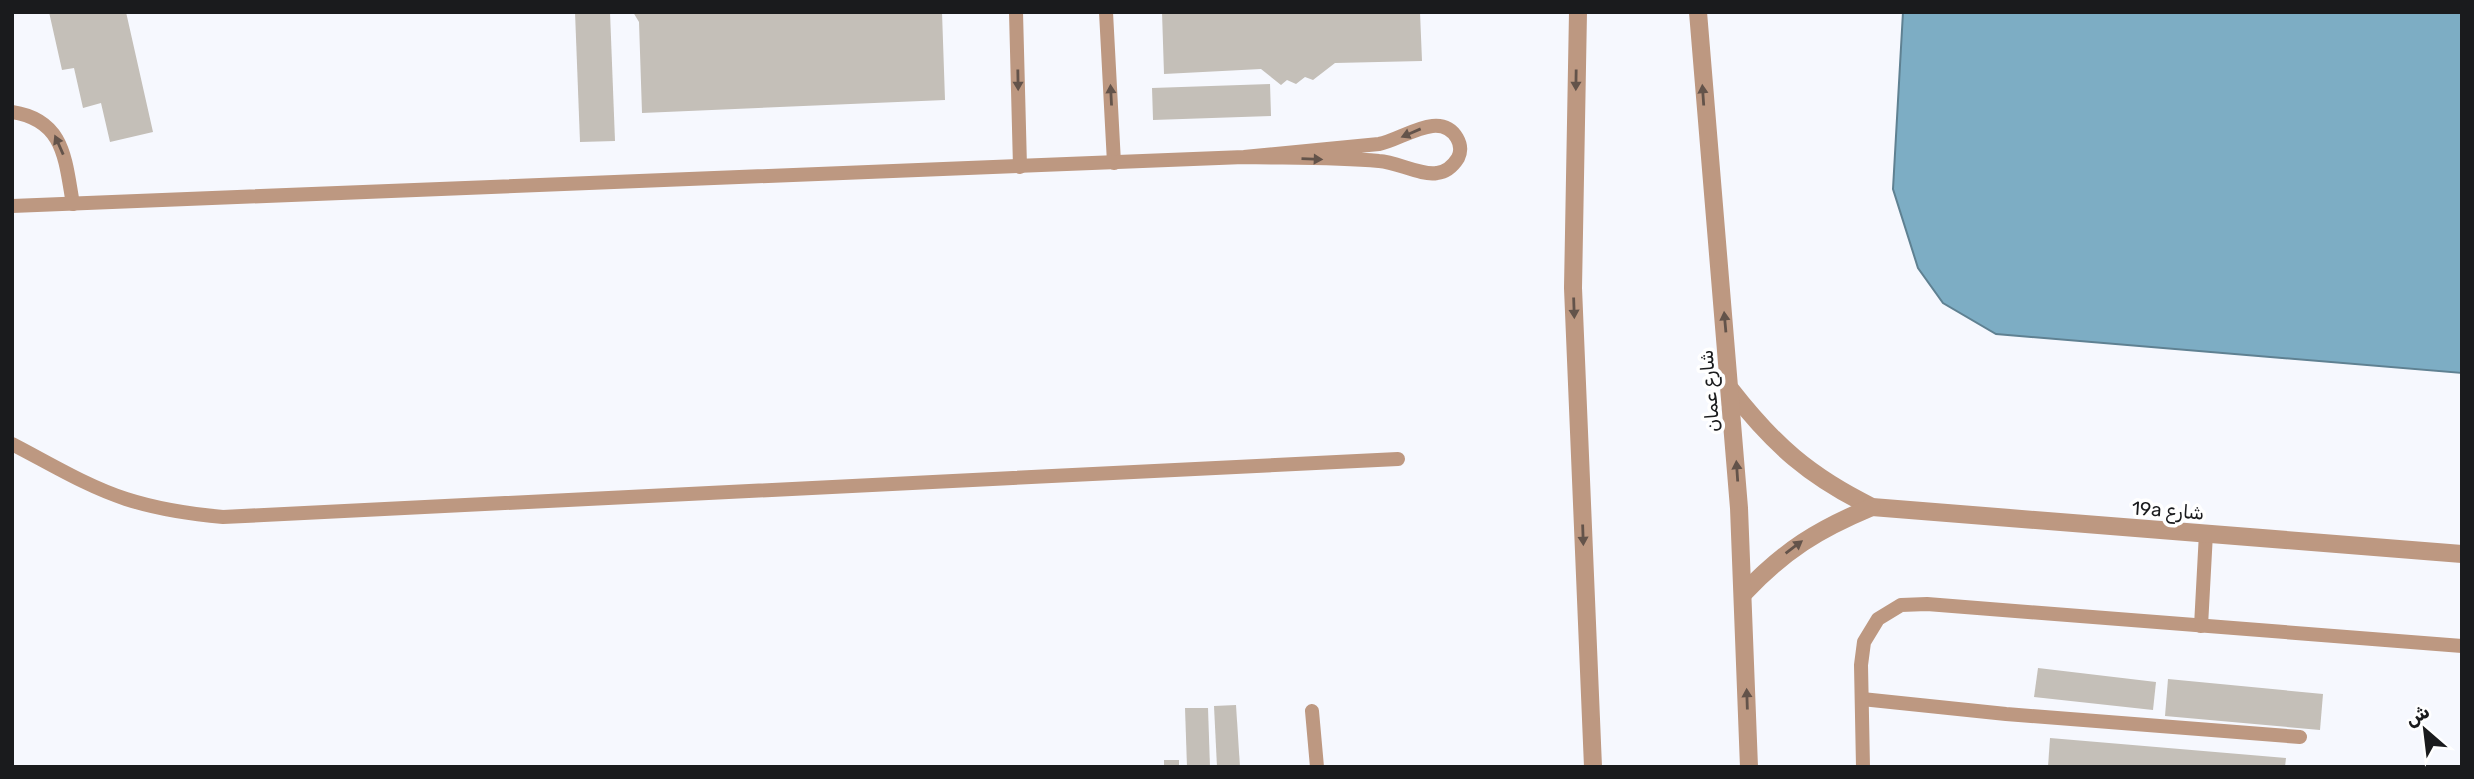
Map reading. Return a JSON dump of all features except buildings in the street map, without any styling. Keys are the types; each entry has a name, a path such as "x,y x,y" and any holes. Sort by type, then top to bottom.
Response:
{"street":[{"path":"1578,12 1573,288 1590,764"},
{"name":"شارع عمان","path":"1698,12 1711,190 1731,390 1744,593 1749,767"},
{"name":"19a شارع","path":"1731,390 1754,419 1789,454 1839,491 1872,508 2462,554"},
{"name":"19a شارع","path":"1744,593 1771,565 1802,541 1836,522 1872,508"}],"lane":[{"path":"1017,12 1020,167"},
{"path":"1106,12 1114,163"},
{"path":"12,113 30,116 43,123 54,134 62,147 73,204"},
{"path":"12,206 1244,157 1379,144 1427,126 1438,125 1450,130 1458,139 1461,151 1456,162 1447,170 1435,174 1380,161 1244,157"},
{"path":"12,444 93,486 124,498 189,514 222,517 1398,459"},
{"path":"2201,626 2206,533"},
{"path":"1863,767 1861,665 1864,642 1878,619 1901,605 1927,604 2462,646"},
{"path":"1862,699 2006,714 2300,737"},
{"path":"1312,712 1317,767"}],"water":[{"path":"1903,12 2462,12 2462,373 1996,334 1943,303 1918,268 1893,189"}]}
